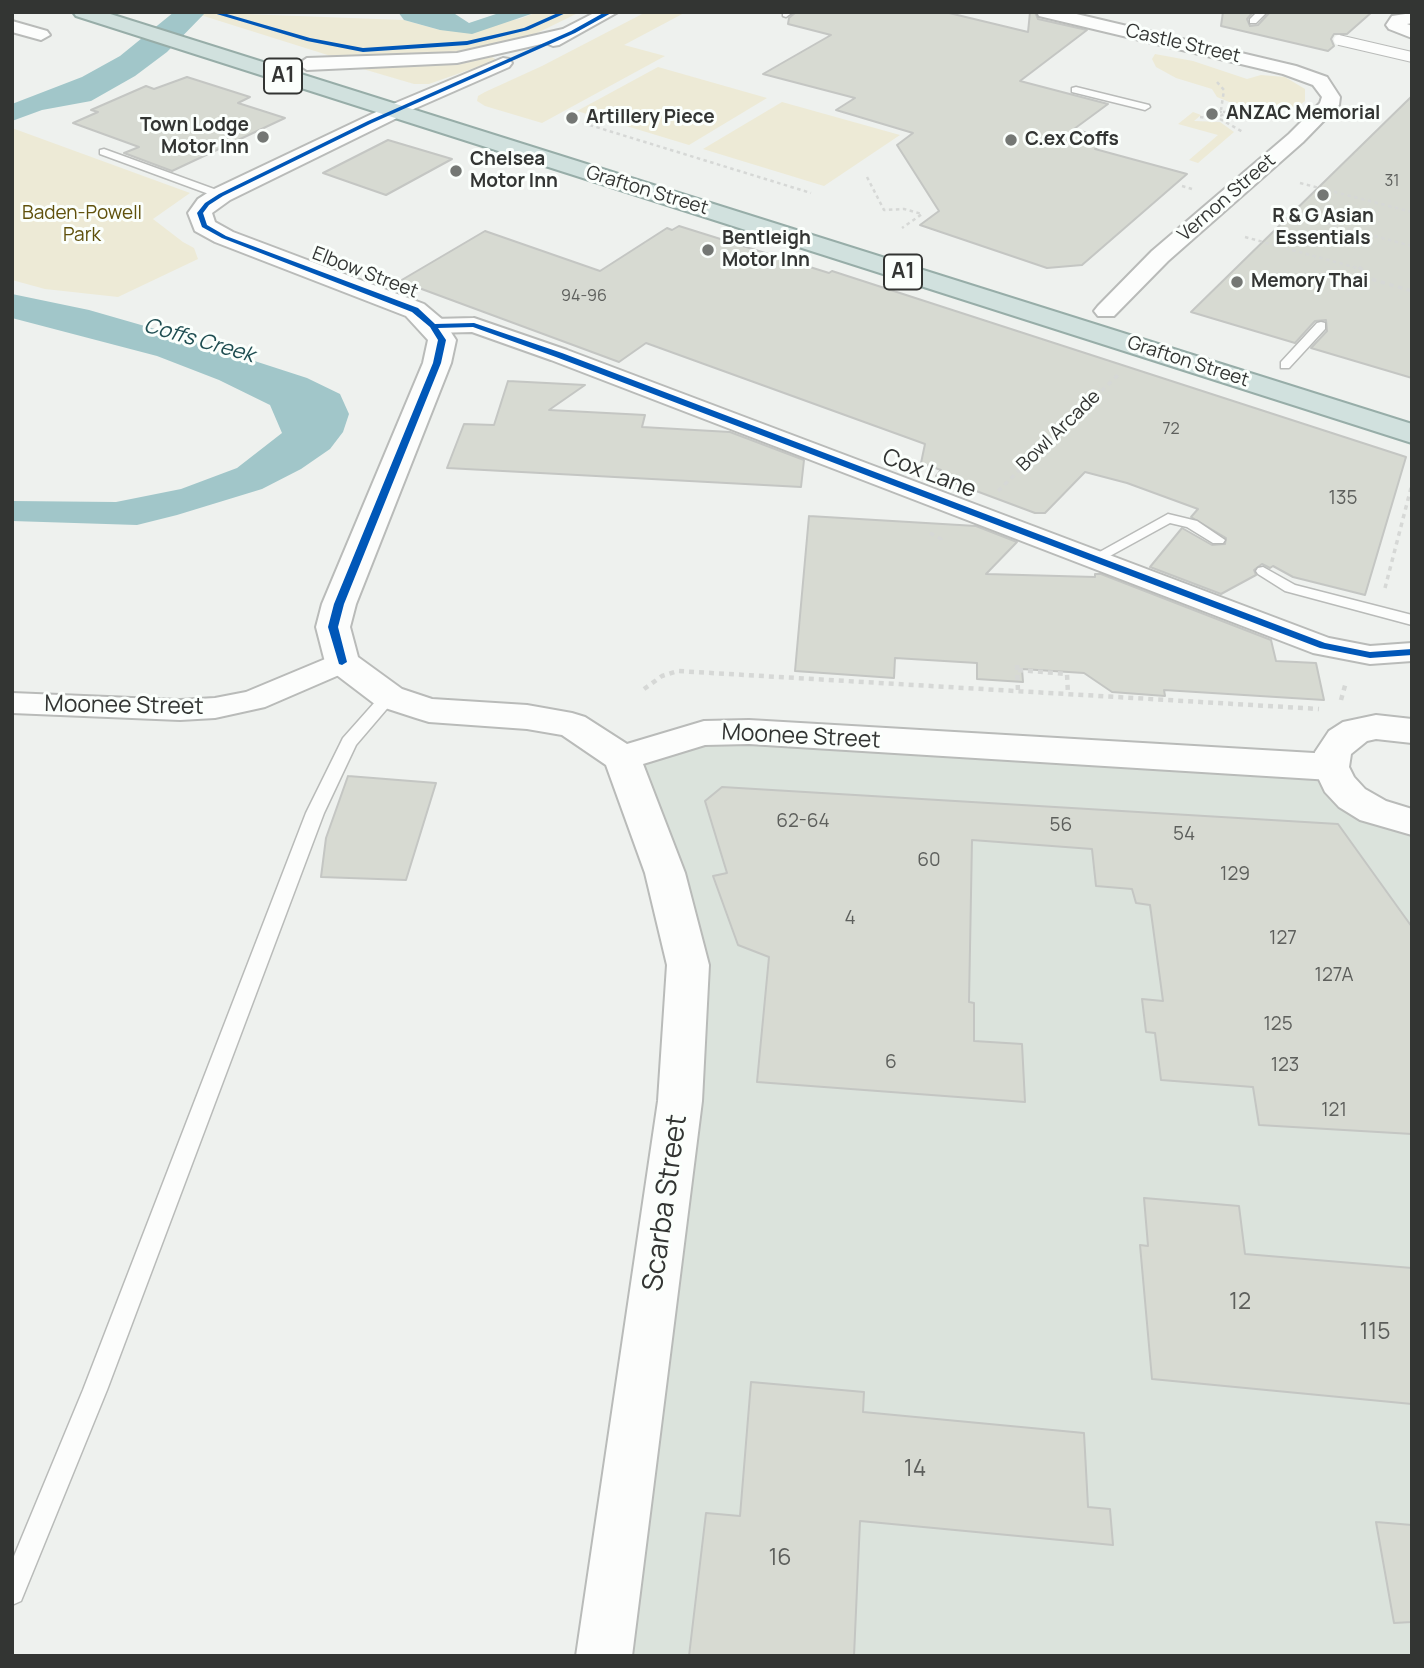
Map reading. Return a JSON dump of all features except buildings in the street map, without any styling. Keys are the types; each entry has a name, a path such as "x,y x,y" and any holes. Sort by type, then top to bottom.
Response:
{"highway":[{"name":"Grafton Street","path":"83,12 141,19 193,30 1132,319"},
{"name":"Grafton Street","path":"141,19 174,40 1412,434"},
{"name":"Grafton Street","path":"1260,358 1311,374"}],"street":[{"path":"393,111 573,32 610,12"},
{"name":"Castle Street","path":"1045,12 1289,69 1320,81"},
{"path":"1412,18 1398,20 1395,25 1412,33"},
{"path":"12,26 41,35"},
{"path":"307,64 457,58 573,32"},
{"name":"Vernon Street","path":"1106,312 1160,256 1296,138 1329,105 1331,97 1320,81"},
{"name":"Elbow Street","path":"342,662 333,627 339,604 437,363 442,340 433,326 415,310 234,241 204,226 200,213 206,204 221,195 393,111"},
{"name":"Cox Lane","path":"433,326 474,326 559,355 1322,646 1370,655 1412,652"},
{"path":"342,662 389,696 429,710 527,717 572,725 622,758"},
{"name":"Moonee Street","path":"12,703 180,710 215,708 254,700 342,662"},
{"path":"1412,731 1376,727 1356,731 1342,740 1333,752 1331,768 1338,783 1352,798 1373,811 1412,822"},
{"name":"Moonee Street","path":"622,758 704,733 749,732 1331,768"},
{"name":"Scarba Street","path":"604,1656 680,1101 688,965 664,873 622,758"}],"lane":[{"path":"1253,21 1263,12"},
{"path":"1339,40 1412,57"},
{"path":"1076,90 1145,107"},
{"path":"104,152 221,195"},
{"path":"1285,365 1321,326"},
{"path":"1094,559 1168,518 1192,524 1218,540"},
{"path":"1263,571 1290,588 1412,620"},
{"path":"12,1592 95,1390 315,813 349,742 389,696"}],"path":[{"path":"1212,80 1224,90 1219,118"},
{"path":"1212,107 1222,111 1265,113"},
{"path":"1200,117 1219,118 1243,132"},
{"path":"583,123 811,192"},
{"path":"867,177 884,210 904,209 922,214 902,228"},
{"path":"1300,183 1412,212"},
{"path":"1273,209 1412,247"},
{"path":"1245,237 1359,267 1371,279 1412,291"},
{"path":"1379,611 1412,484"},
{"path":"1018,692 1018,668 1067,674 1068,694"},
{"path":"644,689 662,676 678,671 1325,710"},
{"path":"1338,710 1347,680"}],"shaded area":[{"path":"704,733 1308,767 1412,822 1412,1656 604,1656 688,965 622,758"}],"green space":[{"path":"191,12 404,20 440,30 520,19 537,12 580,12 527,38 472,52 416,57 334,57"},
{"path":"646,12 686,12 624,45 665,56 542,123 485,106 477,101 478,96 485,92"},
{"path":"1155,54 1193,61 1247,79 1261,75 1285,77 1305,89 1305,101 1297,107 1244,108 1217,97 1212,89 1176,78 1156,67 1152,59"},
{"path":"492,57 497,60 429,84 414,84 363,69 458,62"},
{"path":"658,67 767,98 689,145 577,111"},
{"path":"782,102 900,135 824,186 703,149"},
{"path":"1193,112 1201,115 1194,121 1220,122 1234,132 1198,163 1189,160 1218,135 1178,124"},
{"name":"Baden-Powell Park","path":"12,128 190,193 153,219 194,248 198,259 118,297 45,289 12,280"}],"water":[{"path":"174,12 206,12 167,52 135,76 91,101 42,110 12,121 12,104 82,77 120,56"},
{"path":"398,12 452,12 469,23 502,12 537,12 472,34 440,30 404,20"},
{"path":"12,294 89,310 307,378 340,394 349,414 343,432 330,449 301,469 262,489 177,515 137,525 12,521 12,501 116,502 181,489 237,468 282,433 270,405 219,380 157,356 12,318"}],"cycle path":[{"path":"213,12 309,40 363,50 467,43 526,29 565,12"},
{"path":"342,662 333,627 339,604 437,363 442,340 433,326 415,310 224,237 204,226 200,213 207,204 221,195 370,122 573,32 610,12"},
{"path":"433,326 474,325 559,355 1323,646 1370,655 1412,652"}],"place":[{"name":"ANZAC Memorial","path":"1212,114"},
{"name":"Artillery Piece","path":"572,118"},
{"name":"Town Lodge Motor Inn","path":"263,137"},
{"name":"C.ex Coffs","path":"1011,140"},
{"name":"Chelsea Motor Inn","path":"456,171"},
{"name":"R & G Asian Essentials","path":"1323,195"},
{"name":"Bentleigh Motor Inn","path":"708,250"},
{"name":"Memory Thai","path":"1237,282"}],"water label":[{"name":"Coffs Creek","path":"199,341"}]}
